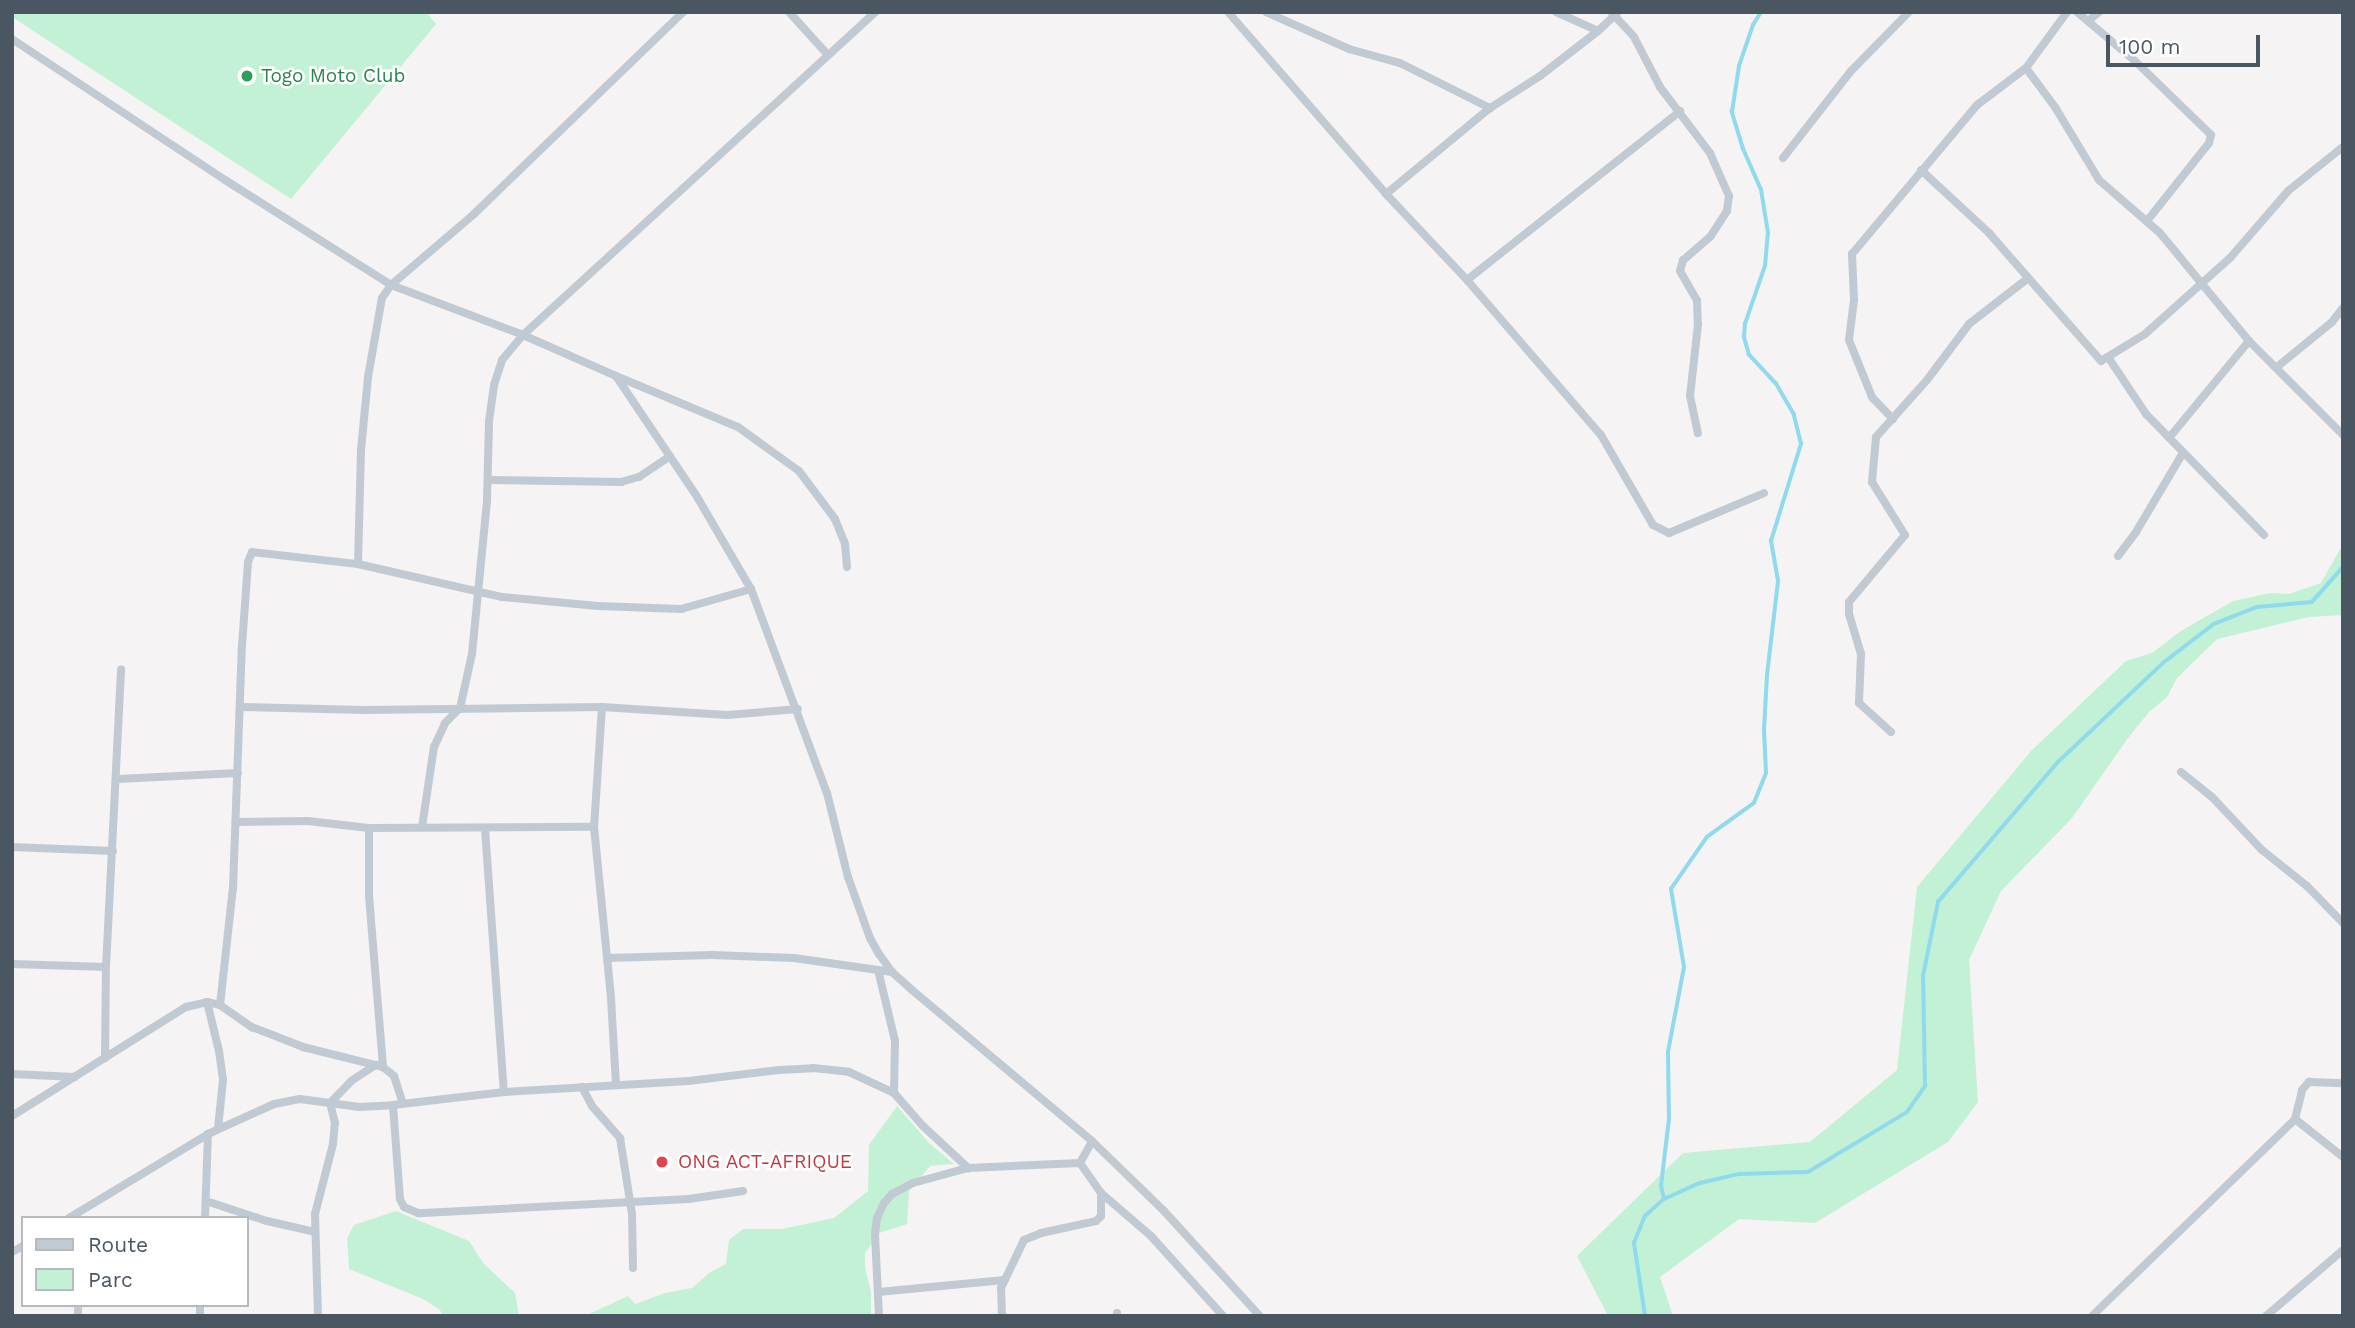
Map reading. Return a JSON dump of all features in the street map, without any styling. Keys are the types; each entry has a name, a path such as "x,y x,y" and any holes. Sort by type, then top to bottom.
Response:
{"street":[{"path":"358,564 361,450 368,377 382,298 391,285 474,214 683,12"},
{"path":"789,12 828,55"},
{"path":"422,827 434,747 445,723 460,708 472,654 494,385 502,360 523,335 874,12"},
{"path":"1228,12 1601,435 1653,525 1669,533 1764,493"},
{"path":"1266,12 1349,49 1400,63 1490,108"},
{"path":"1556,12 1598,31"},
{"path":"1783,158 1851,71 1909,12"},
{"path":"1893,419 1872,397 1849,340 1854,300 1850,265 1857,246 1977,105 2026,68 2067,12"},
{"path":"2077,12 2147,72 2211,135 2209,143 2147,221"},
{"path":"2088,21 2099,12"},
{"path":"1386,194 1490,108 1540,76 1598,31 1614,13 1634,37 1660,88 1710,153 1725,181 1727,211 1710,236 1683,260 1680,271 1697,302 1698,324 1690,396 1698,433"},
{"path":"12,39 225,180 391,285 523,335 738,427 799,471 835,519 845,544 847,567"},
{"path":"2026,68 2060,114 2099,180 2147,221 2178,254 2249,341 2343,435"},
{"path":"1467,280 1680,111"},
{"path":"1922,170 1989,233 2027,279 2086,340 2101,361 2145,334 2230,258 2288,191 2343,146"},
{"path":"1891,732 1859,703 1861,654 1849,614 1849,602 1905,535 1871,482 1876,437 1969,324 2027,279"},
{"path":"2277,367 2332,321 2343,308"},
{"path":"2169,438 2249,341"},
{"path":"2108,357 2146,414 2264,535"},
{"path":"616,376 736,559 751,589 827,793 852,889 870,938 892,972 1092,1141 1164,1211 1260,1316"},
{"path":"2118,556 2141,525 2183,453"},
{"path":"488,480 621,482 639,477 670,456"},
{"path":"220,1004 229,932 248,562 252,552 358,564 478,591 543,601 681,609 751,589"},
{"path":"105,1058 106,967 118,779 121,669"},
{"path":"241,707 602,707 727,715 797,709"},
{"path":"602,707 594,827 616,1085"},
{"path":"2181,772 2211,797 2262,850 2307,886 2343,923"},
{"path":"118,779 238,773"},
{"path":"236,822 308,821 369,828 594,827"},
{"path":"369,828 369,896 380,1066"},
{"path":"485,829 504,1092"},
{"path":"12,847 113,851"},
{"path":"607,958 712,955 794,958 892,972"},
{"path":"12,964 106,967"},
{"path":"878,970 895,1041 894,1093"},
{"path":"207,1002 223,1080 218,1128"},
{"path":"12,1116 186,1007 207,1002 220,1004 252,1027 303,1047 380,1066 394,1076 403,1103"},
{"path":"330,1103 351,1081 380,1066"},
{"path":"79,1215 218,1128 284,1101 309,1100 359,1107 393,1105 504,1092 813,1068 849,1072 894,1093 923,1126 968,1168"},
{"path":"12,1074 75,1077"},
{"path":"2091,1316 2295,1119 2302,1090 2309,1082 2343,1083"},
{"path":"582,1087 592,1106 620,1138 630,1200 633,1268"},
{"path":"318,1316 319,1261 315,1214 335,1133 330,1103"},
{"path":"393,1105 400,1199 410,1211 428,1213 630,1200 689,1199 743,1191"},
{"path":"2295,1119 2343,1157"},
{"path":"205,1216 208,1134"},
{"path":"1080,1163 1092,1141"},
{"path":"878,1316 877,1218 891,1194 913,1183 968,1168 1080,1163"},
{"path":"1080,1163 1101,1192 1151,1236 1223,1316"},
{"path":"1003,1316 1000,1295 1020,1246 1028,1236 1099,1219 1101,1192"},
{"path":"206,1201 267,1221 315,1232"},
{"path":"2266,1316 2343,1250"},
{"path":"878,1292 1004,1280"}],"green space":[{"name":"Togo Moto Club","path":"12,12 426,12 436,24 291,199 12,17"},
{"path":"2343,544 2343,615 2309,617 2217,639 2177,678 2167,697 2149,712 2072,818 2001,891 1969,960 1978,1102 1948,1142 1815,1223 1739,1219 1660,1277 1673,1316 1608,1316 1577,1256 1683,1153 1810,1142 1897,1070 1917,887 2032,750 2126,661 2152,653 2181,631 2233,601 2271,593 2289,594 2321,583"},
{"path":"897,1106 929,1143 954,1164 930,1166 909,1191 907,1224 879,1233 865,1253 865,1268 871,1291 871,1316 585,1316 628,1296 635,1304 665,1293 692,1288 709,1273 726,1264 729,1240 743,1229 782,1229 834,1218 868,1191 869,1145"},
{"path":"396,1211 469,1241 484,1264 515,1293 519,1316 443,1316 440,1310 423,1299 349,1269 347,1238 354,1225"}],"waterway":[{"path":"1664,1199 1661,1186 1669,1119 1668,1052 1684,967 1671,889 1707,837 1754,803 1766,773 1764,730 1767,675 1778,581 1771,541 1801,444 1794,415 1776,384 1749,355 1744,337 1745,324 1765,266 1768,233 1761,190 1743,149 1732,112 1739,66 1753,25 1761,12"},
{"path":"1645,1316 1634,1243 1645,1216 1664,1199 1700,1183 1739,1174 1808,1172 1907,1112 1925,1086 1923,976 1938,902 2058,762 2163,663 2214,624 2257,607 2312,602 2343,567"}],"place":[{"name":"Togo Moto Club","path":"247,76"},
{"name":"ONG ACT-AFRIQUE","path":"662,1162"}]}
